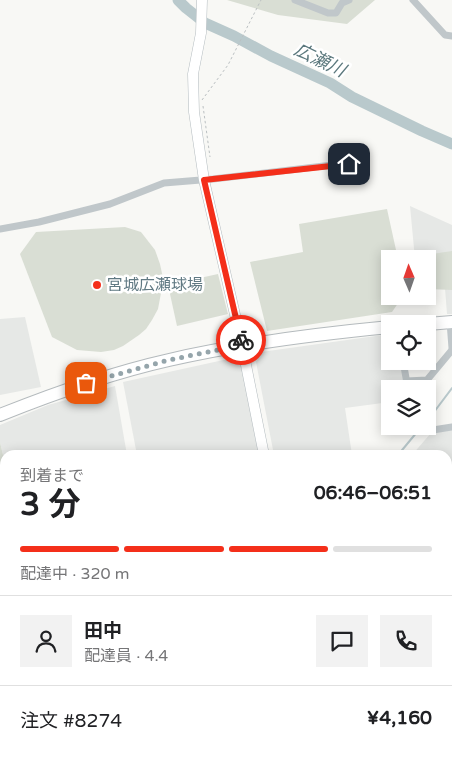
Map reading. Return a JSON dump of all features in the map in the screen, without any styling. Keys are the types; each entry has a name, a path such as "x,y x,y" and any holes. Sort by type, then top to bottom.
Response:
{"highway":[{"path":"436,323 451,322"},
{"path":"0,415 101,378 169,360 242,345 315,334 381,327"}],"street":[{"path":"202,0 201,33 193,74 194,112 204,180 242,345 263,450"},
{"path":"295,0 328,13 336,13 342,3 349,0"},
{"path":"413,0 445,36 452,36"},
{"path":"0,229 39,222 110,204 164,183 349,164"},
{"path":"427,380 452,349 451,322"},
{"path":"436,427 452,427"}],"path":[{"path":"210,159 202,100 228,65 261,1"}],"shaded area":[{"path":"227,0 375,0 347,24 278,15"},
{"path":"410,206 452,225 452,314 447,314 445,288 436,289 436,250 414,250"},
{"path":"387,209 396,250 381,250 381,305 397,305 392,312 267,331 250,262 303,252 299,224"},
{"name":"宮城広瀬球場","path":"125,227 141,232 155,250 163,278 158,309 146,329 123,346 101,352 77,350 52,337 20,254 36,232"},
{"path":"452,251 452,290 436,289 436,253"},
{"path":"218,274 228,314 177,326 168,285"},
{"path":"25,317 41,387 0,395 0,319"},
{"path":"381,335 381,370 403,370 405,380 381,380 381,403 345,408 351,450 273,450 256,362 261,352"},
{"path":"228,359 241,366 259,450 136,450 123,382"},
{"path":"115,386 126,450 2,450 0,425 48,405"},
{"path":"452,430 452,450 416,450 429,435"}],"waterway":[{"name":"広瀬川","path":"178,0 205,23 330,83 352,97 452,144"},
{"path":"436,409 452,388"},
{"path":"402,450 415,435"}],"way so far":[{"path":"86,383 169,360 242,345 241,340"}],"place":[{"name":"宮城広瀬球場","path":"97,285"}],"route":[{"path":"241,340 204,180 349,164"}]}
